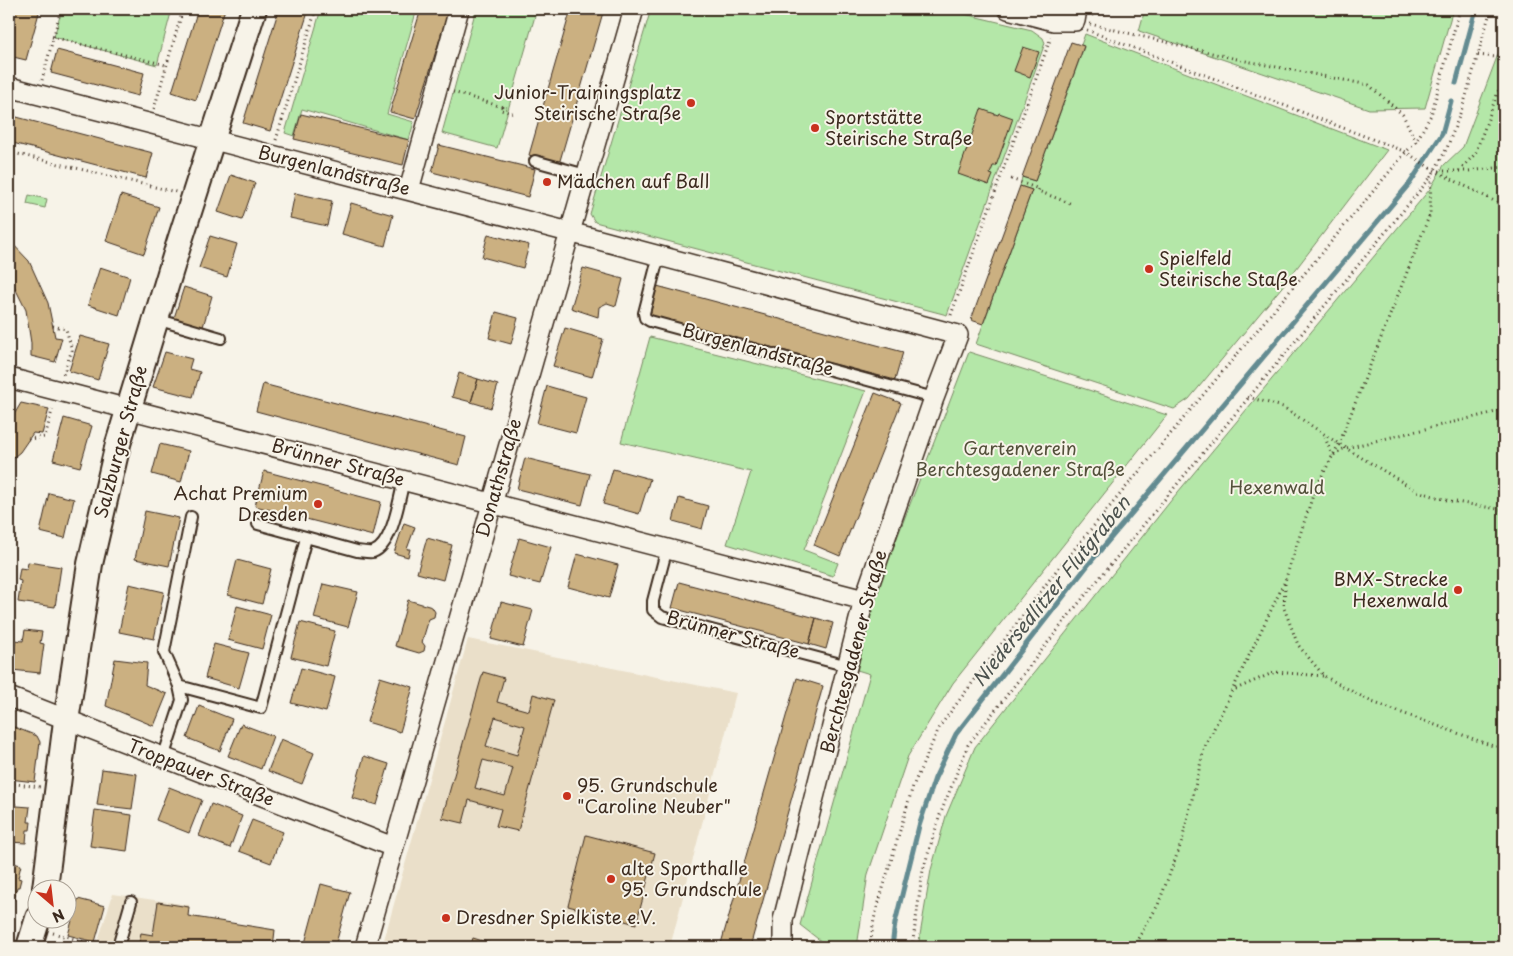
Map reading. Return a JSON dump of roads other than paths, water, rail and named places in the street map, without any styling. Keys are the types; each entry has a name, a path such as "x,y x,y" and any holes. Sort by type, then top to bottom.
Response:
{"street":[{"name":"Salzburger Straße","path":"46,878 66,721 90,564 128,408 254,9"},
{"path":"409,190 459,9"},
{"name":"Donathstraße","path":"365,947 634,9"},
{"path":"1008,9 1054,21 1076,15"},
{"name":"Burgenlandstraße","path":"9,87 659,255 957,335"},
{"name":"Berchtesgadener Straße","path":"784,947 783,920 864,600 957,335"},
{"name":"Brünner Straße","path":"9,378 864,600"},
{"name":"Troppauer Straße","path":"9,697 66,721 393,847"}],"lane":[{"path":"535,162 586,175"},
{"name":"Burgenlandstraße","path":"659,255 644,314 645,318 650,321 934,398"},
{"path":"156,319 221,338"},
{"path":"258,524 356,551 372,552 383,545 389,535 404,480"},
{"path":"163,758 182,700 180,686 164,652 191,517"},
{"path":"180,686 261,708 306,538"},
{"name":"Brünner Straße","path":"667,548 653,601 653,610 662,617 848,666"},
{"path":"118,947 130,902"}],"waterway":[{"name":"Niedersedlitzer Flutgraben","path":"1456,83 1476,9"},
{"name":"Niedersedlitzer Flutgraben","path":"892,947 895,923 919,826 935,778 956,734 1088,565 1410,183 1442,134 1451,101"}],"place":[{"name":"Junior-Trainingsplatz Steirische Straße","path":"691,103"},
{"name":"Sportstätte Steirische Straße","path":"815,128"},
{"name":"Mädchen auf Ball","path":"547,182"},
{"name":"Spielfeld Steirische Staße","path":"1149,269"},
{"name":"Achat Premium Dresden","path":"318,504"},
{"name":"BMX-Strecke Hexenwald","path":"1458,590"},
{"name":"95. Grundschule \"Caroline Neuber\"","path":"567,796"},
{"name":"alte Sporthalle 95. Grundschule","path":"611,879"},
{"name":"Dresdner Spielkiste e.V.","path":"446,918"}],"park label":[{"name":"Gartenverein Berchtesgadener Straße","path":"1020,459"},
{"name":"Hexenwald","path":"1277,488"}]}
